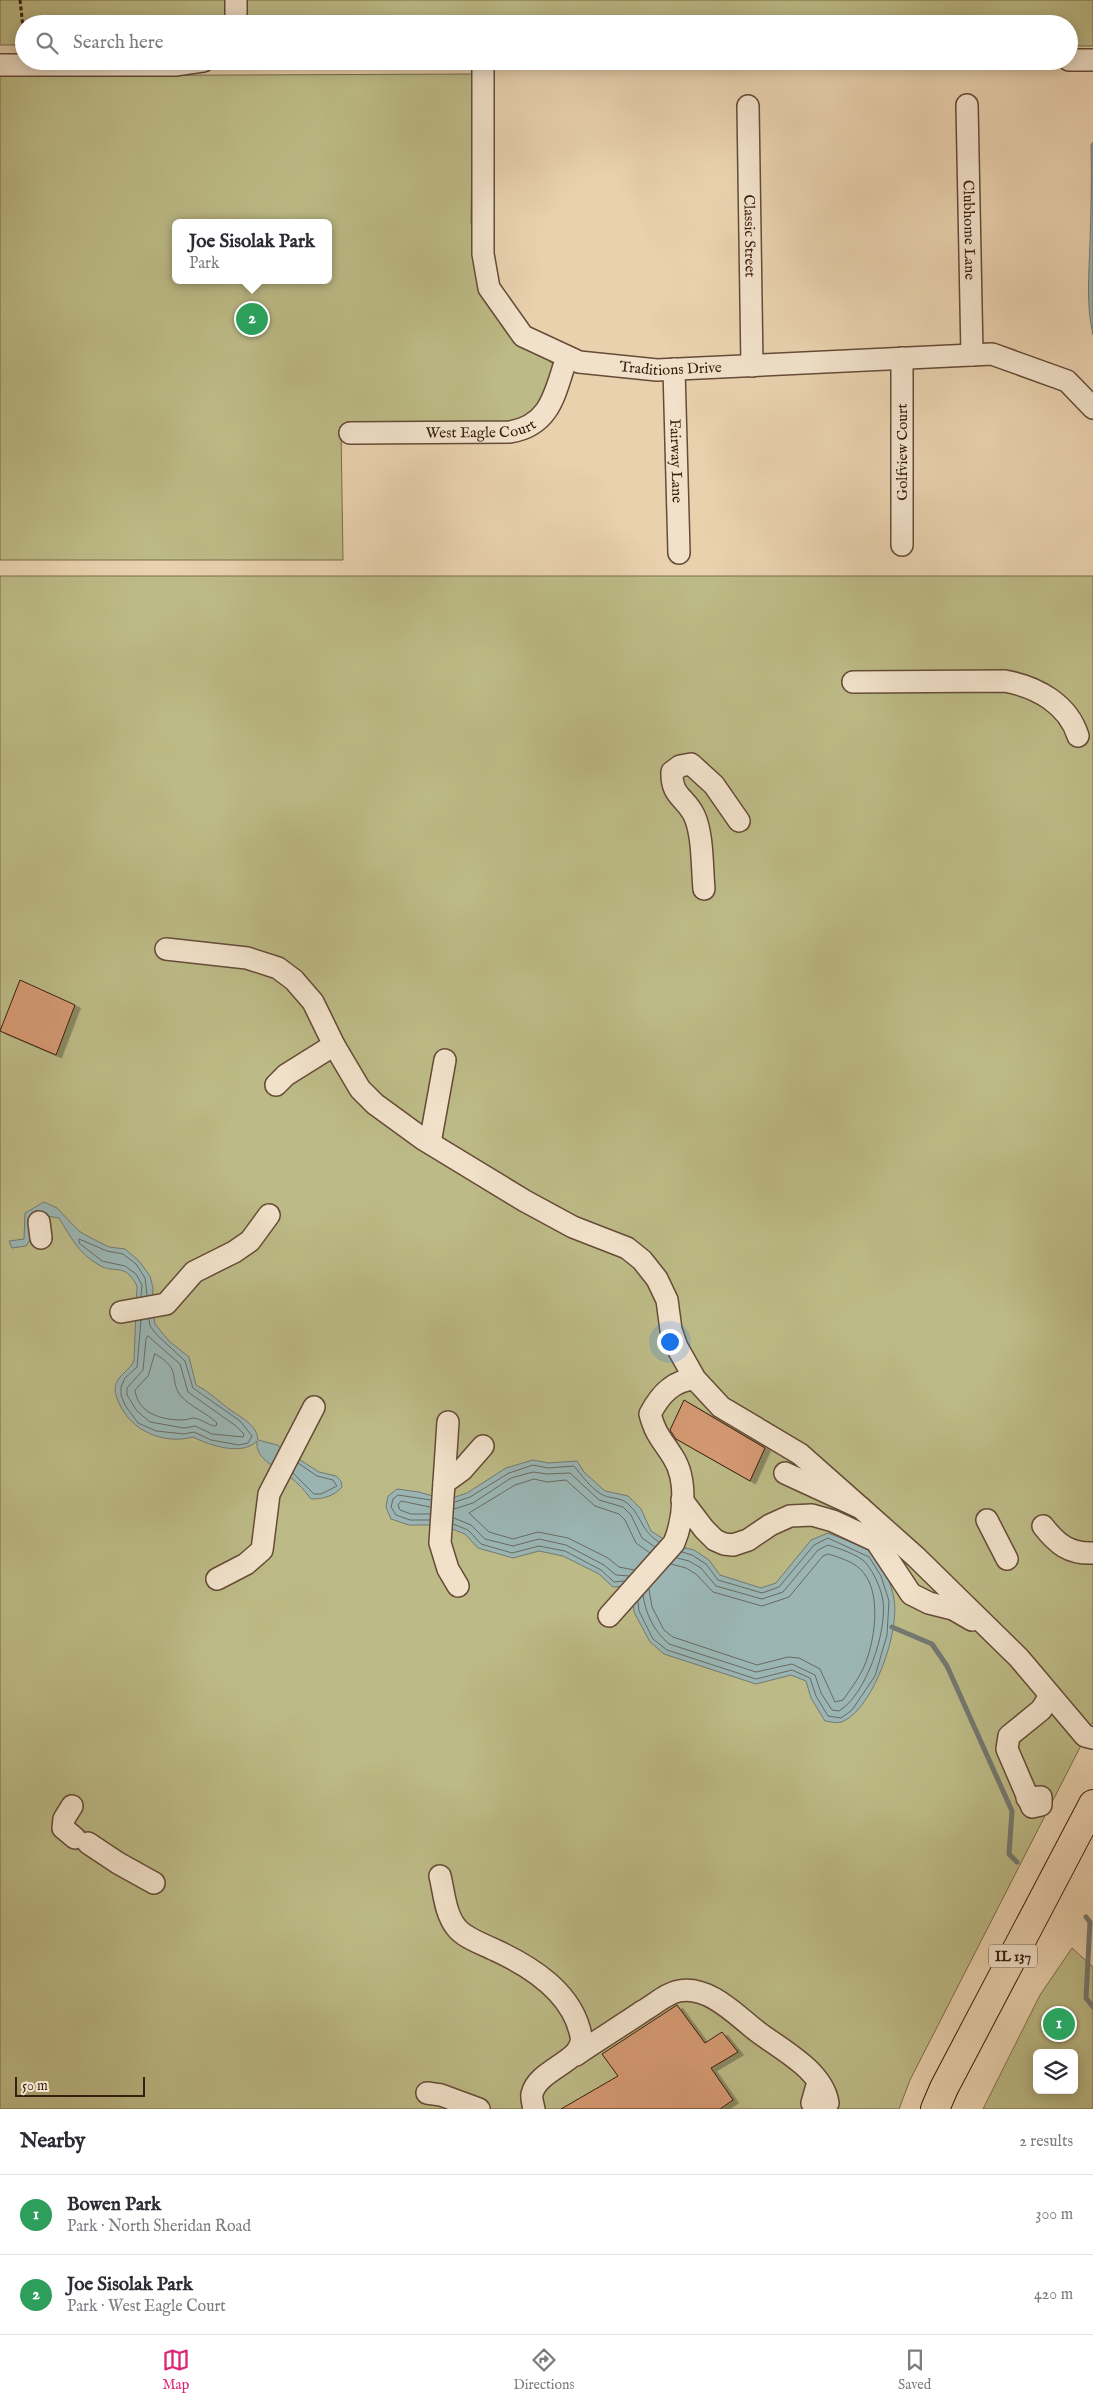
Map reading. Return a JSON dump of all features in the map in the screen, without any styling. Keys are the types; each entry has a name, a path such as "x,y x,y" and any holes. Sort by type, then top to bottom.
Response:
{"main road":[{"name":"IL 137","path":"935,2109 944,2088 1093,1804"}],"street":[{"path":"236,0 236,15"},
{"path":"1078,60 1093,60"},
{"path":"0,65 15,65"},
{"name":"Traditions Drive","path":"483,70 483,254 489,288 523,336 578,362 656,370 992,354 1067,382 1093,408"},
{"name":"Clubhome Lane","path":"967,105 972,355"},
{"name":"Classic Street","path":"748,106 752,366"},
{"name":"West Eagle Court","path":"350,433 510,432 523,430 536,423 549,408 567,357"},
{"name":"Golfview Court","path":"902,358 902,545"},
{"name":"Fairway Lane","path":"674,369 679,553"},
{"path":"853,682 1005,681 1026,685 1059,705 1073,721 1078,736"},
{"path":"704,889 698,831 694,815 671,786 672,772 680,766 691,764 714,785 739,821"},
{"path":"166,949 247,958 278,968 294,980 313,1002 334,1045 360,1089 396,1120 430,1143 525,1200 573,1227 626,1248 642,1260 657,1279 667,1300 671,1330 677,1347 695,1379 721,1407 800,1454 862,1508 1019,1658 1085,1736 1093,1738"},
{"path":"276,1084 286,1075 334,1045"},
{"path":"430,1143 444,1060"},
{"path":"127,1311 166,1304 194,1272 234,1252 250,1241 268,1215"},
{"path":"609,1616 674,1543 678,1534 682,1500 682,1476 674,1458 656,1433 650,1414 658,1398 671,1387 686,1380 695,1379"},
{"path":"217,1579 246,1564 262,1550 269,1494 314,1407"},
{"path":"448,1422 440,1543 448,1569 458,1586"},
{"path":"443,1488 483,1446"},
{"path":"785,1473 862,1508"},
{"path":"682,1500 704,1529 715,1540 724,1544 734,1545 748,1540 770,1525 790,1516 812,1515 833,1521 876,1541 911,1594 953,1609 986,1626"},
{"path":"987,1520 1007,1559"},
{"path":"1044,1526 1054,1540 1077,1553 1093,1553"},
{"path":"1027,1798 1007,1749 1009,1736 1041,1710 1050,1696"},
{"path":"72,1806 64,1819 63,1828 118,1863 154,1883"},
{"path":"440,1876 449,1913 456,1928 474,1940 521,1963 547,1980 565,2001 577,2018 582,2038 576,2055"},
{"path":"534,2109 532,2095 538,2080 678,1991 690,1990 729,2007 758,2032 787,2050 818,2082"},
{"path":"580,2029 592,2036 603,2037"},
{"path":"426,2093 441,2095 479,2109"}],"path":[{"path":"20,0 22,15"}],"shaded area":[{"path":"0,0 1093,0 1093,46 1078,46 1078,15 15,15 15,45 0,45"},
{"path":"473,74 471,223 488,296 540,354 553,364 555,375 544,401 525,420 504,427 341,428 343,560 0,560 0,76"},
{"path":"0,576 1093,576 1093,1722 910,2080 899,2109 0,2109"},
{"path":"1072,1948 1093,1967 1093,2109 983,2109 1040,1995"}],"water":[{"path":"1093,142 1093,335 1088,289 1091,145"},
{"path":"44,1202 57,1208 79,1231 109,1247 125,1249 139,1261 150,1276 153,1288 152,1301 155,1324 169,1341 189,1357 196,1385 249,1423 255,1430 258,1440 277,1445 319,1472 336,1476 341,1481 342,1487 336,1493 311,1499 293,1479 263,1458 257,1448 257,1441 251,1446 243,1448 226,1448 208,1444 193,1437 171,1439 160,1437 150,1434 132,1421 124,1413 116,1396 115,1389 118,1380 134,1360 137,1286 128,1274 123,1271 105,1268 86,1255 76,1244 59,1218 47,1216 26,1246 12,1248 9,1241 24,1239 25,1213"},
{"path":"533,1460 548,1463 577,1461 584,1472 605,1491 628,1496 641,1509 651,1531 673,1545 694,1550 709,1560 720,1575 761,1588 776,1583 811,1540 828,1533 870,1551 884,1569 889,1581 894,1599 895,1613 889,1648 875,1684 865,1700 855,1713 844,1721 837,1723 825,1721 811,1698 806,1681 791,1675 756,1684 664,1654 650,1642 634,1612 633,1598 625,1586 613,1587 599,1574 563,1556 539,1551 513,1558 478,1548 465,1534 452,1529 431,1525 409,1525 391,1519 386,1507 388,1496 397,1489 419,1492 446,1500 467,1493 506,1468"}],"building":[{"path":"20,980 75,1005 56,1055 0,1031"},
{"path":"684,1400 765,1448 750,1481 676,1439 670,1430"},
{"path":"677,2005 705,2043 722,2032 738,2052 711,2068 733,2100 720,2109 561,2109 618,2076 602,2054"}],"waterway":[{"path":"892,1627 932,1644 947,1666 1012,1811 1009,1854 1017,1862"},
{"path":"1086,1917 1090,1922 1086,1998 1093,2007"}],"place":[{"name":"Joe Sisolak Park","path":"252,319"},
{"name":"Bowen Park","path":"1059,2024"}]}
